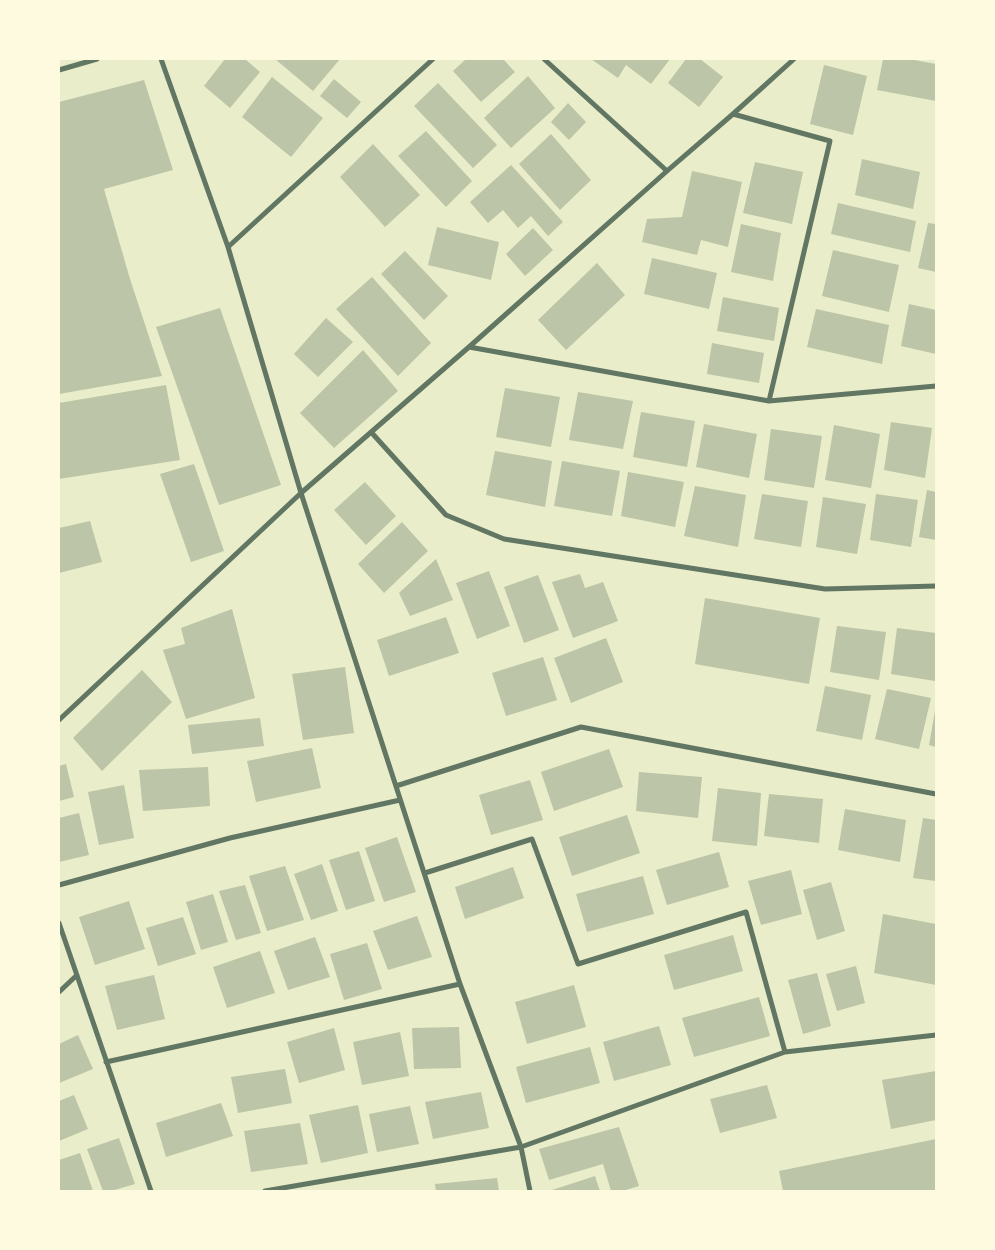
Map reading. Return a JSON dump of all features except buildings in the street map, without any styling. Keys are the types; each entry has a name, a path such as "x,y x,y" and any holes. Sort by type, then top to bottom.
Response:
{"street":[{"path":"59,70 97,59"},
{"path":"161,59 228,247 301,492 460,984 521,1147 530,1191"},
{"path":"228,247 433,59"},
{"path":"544,59 666,171"},
{"path":"59,720 301,492 469,348 794,59"},
{"path":"733,114 830,141 769,401"},
{"path":"469,348 769,401 936,386"},
{"path":"370,432 446,515 504,539 825,589 936,586"},
{"path":"396,786 581,727 936,794"},
{"path":"59,885 230,838 400,800"},
{"path":"424,873 532,839 578,964 746,912 785,1052"},
{"path":"59,923 151,1191"},
{"path":"59,992 77,976"},
{"path":"106,1062 460,984"},
{"path":"265,1191 521,1147 785,1052 936,1035"}]}
